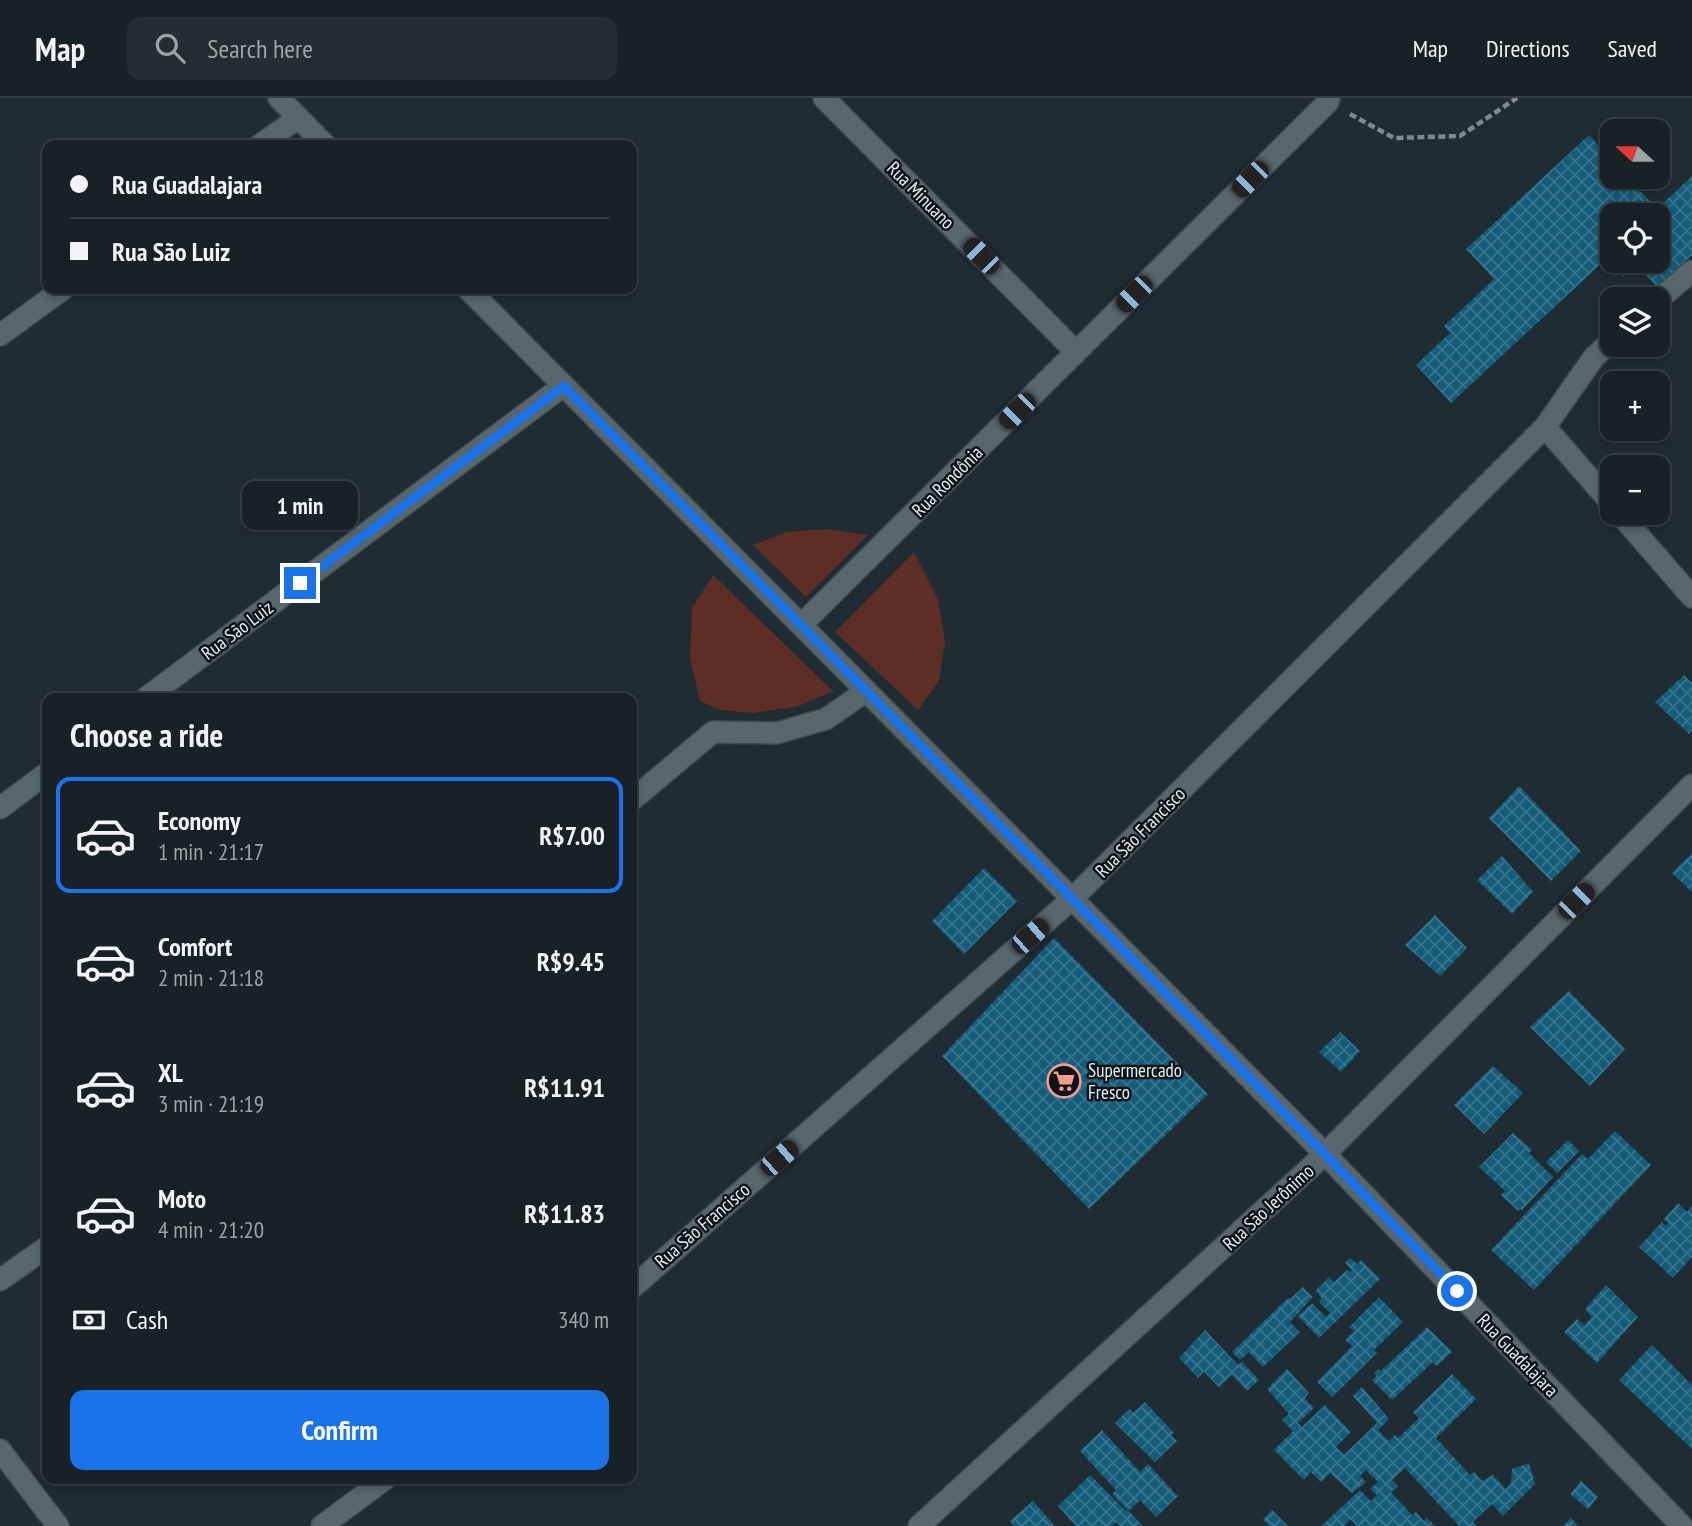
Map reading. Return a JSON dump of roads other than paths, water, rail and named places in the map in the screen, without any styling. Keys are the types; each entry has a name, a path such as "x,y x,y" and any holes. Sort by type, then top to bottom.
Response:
{"street":[{"path":"279,98 320,140"},
{"name":"Rua Minuano","path":"828,99 1076,352"},
{"name":"Rua Rondônia","path":"801,625 1328,100"},
{"path":"267,140 298,118"},
{"path":"1670,290 1692,271"},
{"path":"0,335 56,294"},
{"name":"Rua Guadalajara","path":"472,294 1325,1154 1682,1526"},
{"name":"Rua São Francisco","path":"637,1283 1072,900 1545,427 1600,352"},
{"name":"Rua São Luiz","path":"153,693 564,386"},
{"path":"1545,427 1600,490"},
{"path":"1629,525 1692,597"},
{"path":"637,796 713,733 777,733 814,723 826,719 866,691"},
{"path":"0,808 42,776"},
{"name":"Rua São Jerônimo","path":"919,1526 1325,1154 1692,785"},
{"path":"0,1280 42,1251"},
{"path":"0,1450 58,1526"},
{"path":"322,1526 378,1484"}],"place":[{"name":"Supermercado Fresco","path":"1064,1081"}]}
